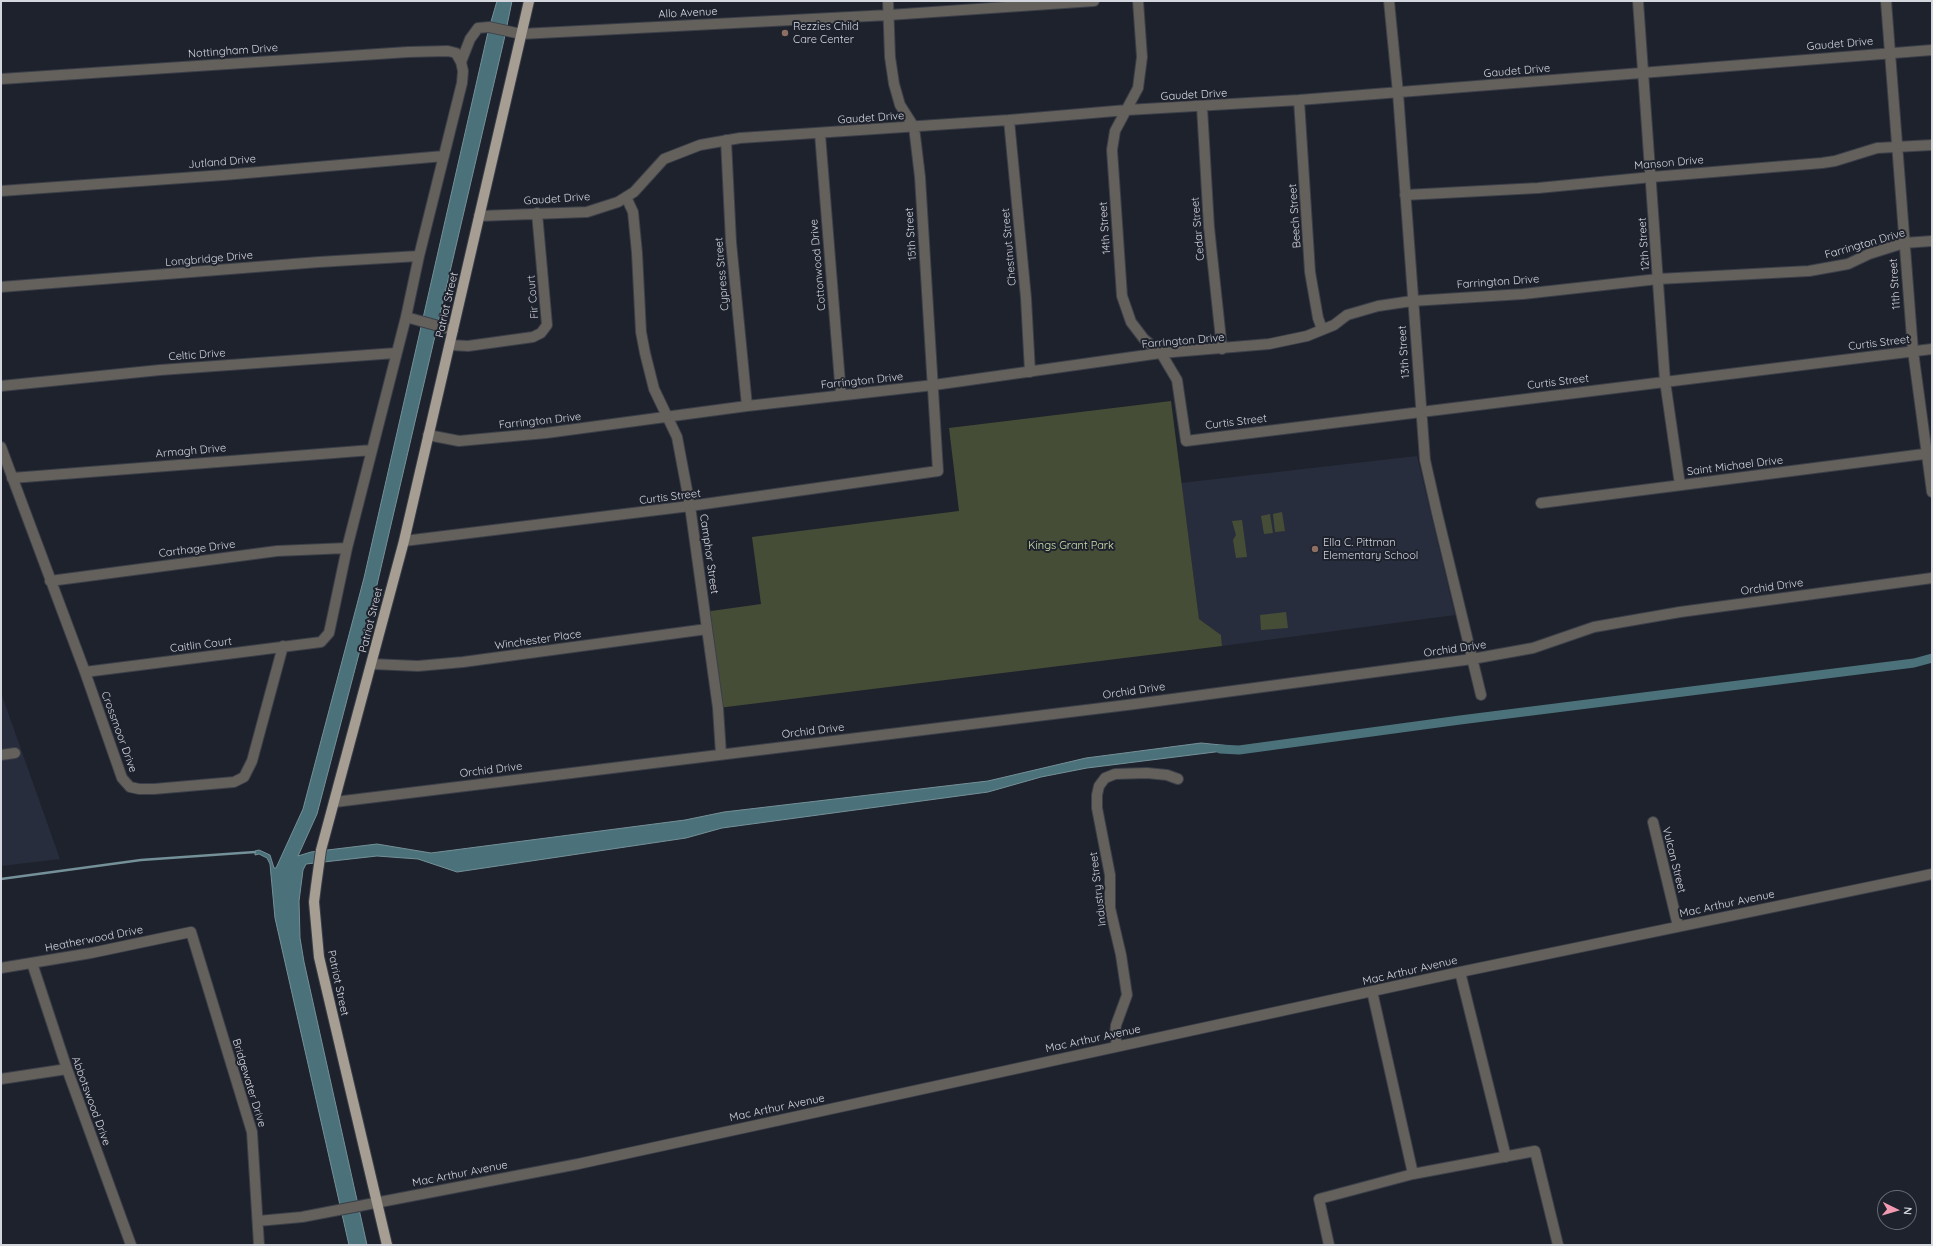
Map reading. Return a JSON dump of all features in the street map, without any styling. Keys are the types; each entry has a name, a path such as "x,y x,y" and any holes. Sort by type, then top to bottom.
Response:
{"main road":[{"name":"Patriot Street","path":"387,1245 319,957 314,902 321,850 404,541 450,345 450,329 479,216 529,1"}],"street":[{"name":"15th Street","path":"888,1 890,57 894,84 900,105 914,127 920,177 934,386 938,471"},
{"name":"Allo Avenue","path":"462,62 470,39 478,28 489,27 522,34 889,15 1094,1"},
{"name":"14th Street","path":"1138,1 1142,57 1138,88 1115,131 1112,150 1122,296 1131,322 1144,339 1161,353 1177,380 1186,440"},
{"name":"13th Street","path":"1389,1 1398,93 1412,301 1426,460 1436,513 1481,695"},
{"name":"12th Street","path":"1638,1 1652,177 1665,381 1680,485"},
{"name":"11th Street","path":"1886,1 1913,351 1929,453 1932,492"},
{"name":"Gaudet Drive","path":"479,216 587,212 618,202 634,192 664,159 700,145 740,138 820,134 1127,110 1398,93 1890,52 1932,50"},
{"name":"Nottingham Drive","path":"1,79 408,52 448,51 456,53 462,62"},
{"path":"347,548 406,318 419,256 462,83 462,62"},
{"name":"Beech Street","path":"1299,100 1310,272 1318,318 1322,329"},
{"name":"Cedar Street","path":"1202,106 1209,227 1222,349"},
{"name":"Chestnut Street","path":"1009,120 1026,298 1030,372"},
{"name":"Cottonwood Drive","path":"820,134 841,395"},
{"name":"Cypress Street","path":"726,140 731,242 747,406"},
{"name":"Manson Drive","path":"1405,195 1538,188 1834,162 1866,150 1898,146 1932,145"},
{"name":"Jutland Drive","path":"1,191 232,174 444,156"},
{"name":"Camphor Street","path":"626,197 633,212 637,253 641,332 645,353 654,389 677,437 690,506 718,708 721,754"},
{"name":"Fir Court","path":"450,345 468,346 533,337 541,333 547,325 537,213"},
{"name":"Farrington Drive","path":"428,435 447,440 471,441 546,433 747,406 934,386 1161,353 1269,344 1307,336 1334,325 1347,315 1378,306 1412,301 1523,294 1658,279 1809,271 1848,264 1869,254 1904,243 1932,241"},
{"name":"Longbridge Drive","path":"1,287 319,262 419,256"},
{"path":"406,318 450,329"},
{"name":"Curtis Street","path":"1186,440 1932,349"},
{"name":"Celtic Drive","path":"1,386 160,370 396,353"},
{"name":"Crossmoor Drive","path":"1,447 85,672 122,778 130,786 139,789 154,789 234,782 240,780 248,772 283,646"},
{"name":"Armagh Drive","path":"12,478 372,450"},
{"name":"Saint Michael Drive","path":"1541,503 1929,453"},
{"name":"Curtis Street","path":"404,541 690,506 938,471"},
{"name":"Carthage Drive","path":"50,581 277,551 347,548"},
{"name":"Caitlin Court","path":"85,672 320,642 329,633 347,548"},
{"name":"Orchid Drive","path":"335,802 1120,706 1472,660 1533,648 1594,626 1680,612 1932,578"},
{"name":"Winchester Place","path":"372,664 418,666 463,662 707,629"},
{"path":"1,755 15,753"},
{"name":"Industry Street","path":"1117,1046 1114,1034 1127,995 1121,955 1110,908 1110,876 1097,808 1096,795 1099,786 1105,778 1115,774 1147,773 1167,775 1178,779"},
{"name":"Vulcan Street","path":"1653,822 1678,926"},
{"name":"Mac Arthur Avenue","path":"258,1221 334,1211 363,1204 578,1164 1460,972 1932,874"},
{"name":"Heatherwood Drive","path":"1,968 91,953 191,932"},
{"name":"Bridgewater Drive","path":"191,932 252,1132 259,1245"},
{"name":"Abbotswood Drive","path":"32,963 67,1069 132,1245"},
{"path":"1460,972 1506,1157"},
{"path":"1372,992 1413,1174"},
{"path":"1,1080 67,1069"},
{"path":"1329,1245 1319,1199 1413,1174 1535,1151 1558,1245"}],"shaded area":[{"path":"497,1 512,1 504,40 376,589 317,814 298,856 311,852 377,844 431,853 685,820 724,812 988,781 1086,758 1201,743 1231,746 1231,750 1087,768 1041,777 988,792 722,828 686,838 457,872 418,859 377,856 306,864 303,870 299,901 300,938 304,962 367,1245 349,1245 275,918 270,864 267,858 259,854 255,855 255,851 259,850 270,855 274,868 276,868 303,809 364,578 488,32"},
{"name":"Ella C. Pittman Elementary School","path":"1417,456 1455,615 1222,646 1221,635 1199,619 1181,483"},
{"path":"1,693 60,859 1,866"}],"green space":[{"name":"Kings Grant Park","path":"1171,401 1199,619 1221,635 1222,646 718,708 704,612 761,604 752,537 959,511 949,428"},
{"path":"1282,512 1285,531 1275,532 1273,514"},
{"path":"1270,514 1273,533 1264,534 1261,516"},
{"path":"1242,520 1247,557 1236,558 1233,540 1236,535 1232,521"},
{"path":"1286,612 1288,628 1261,630 1260,615"}],"waterway":[{"path":"1220,749 1239,750 1460,720 1914,663 1932,658"},
{"path":"1,879 141,860 255,852"}],"place":[{"name":"Rezzies Child Care Center","path":"785,33"},
{"name":"Ella C. Pittman Elementary School","path":"1315,549"}]}
